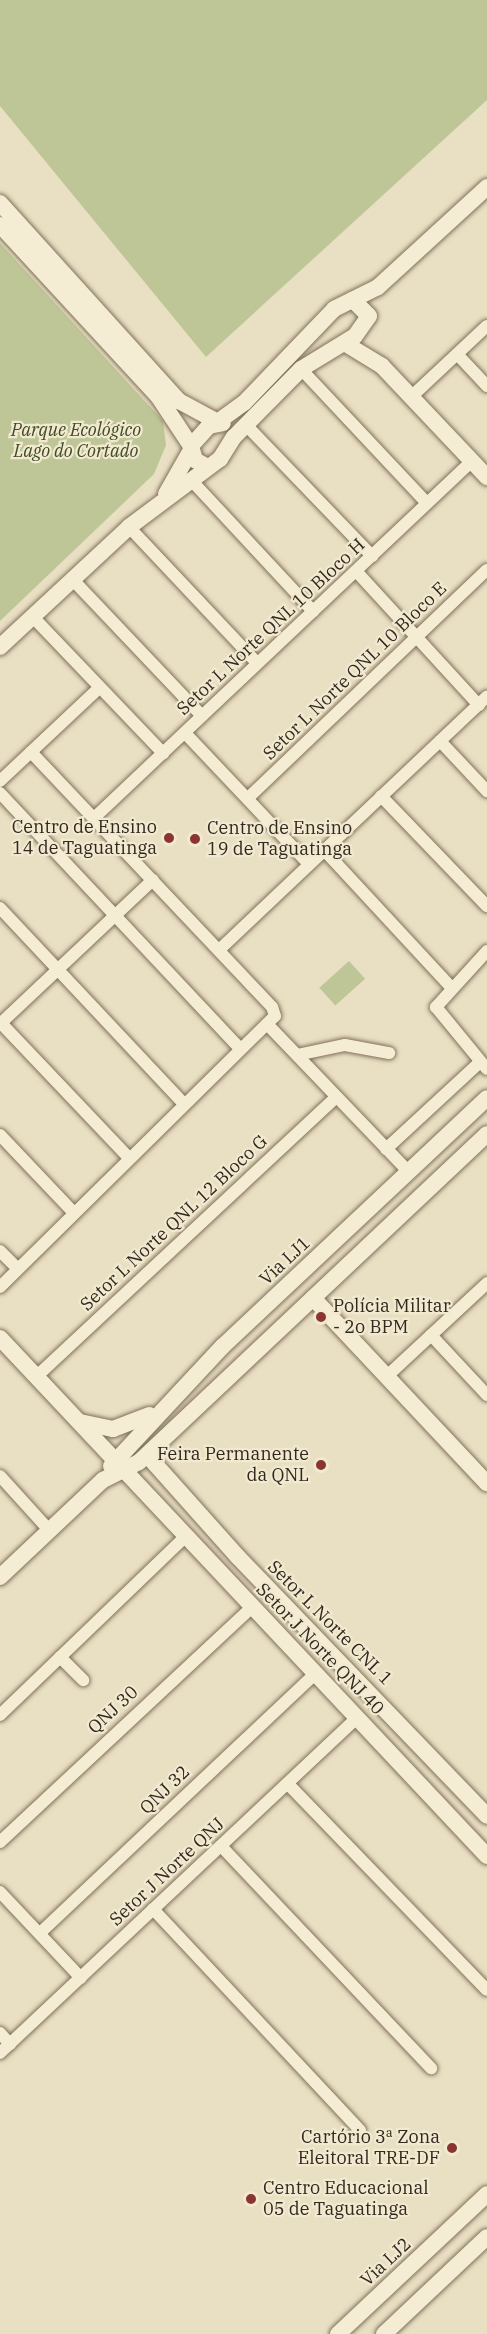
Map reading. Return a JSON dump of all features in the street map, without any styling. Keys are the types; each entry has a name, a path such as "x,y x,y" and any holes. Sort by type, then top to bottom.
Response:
{"main road":[{"path":"163,498 191,448 217,421 321,325 334,309 395,274 487,187"},
{"path":"0,203 179,401 217,421 234,437"},
{"path":"0,225 158,396 191,448 195,460 208,467"},
{"path":"0,647 129,527 163,498 192,481 226,453 234,437 301,369 341,346 367,321 395,274"},
{"path":"353,300 367,321 382,366"},
{"path":"321,325 326,339 382,366 487,477"},
{"name":"Via LJ1","path":"121,1463 160,1408 487,1098"},
{"path":"0,1577 121,1463 147,1455 487,1134"},
{"path":"376,1202 388,1204 393,1223"},
{"path":"313,1298 487,1482"},
{"name":"Setor J Norte QNJ 40","path":"0,1338 121,1463 182,1533 487,1856"},
{"path":"223,1346 231,1365 241,1366"},
{"path":"79,1422 124,1427 160,1408"},
{"name":"Setor L Norte CNL 1","path":"147,1455 195,1510 487,1816"},
{"path":"182,1533 180,1517 195,1510"},
{"path":"321,1679 342,1682 348,1669"},
{"path":"352,1711 352,1691 364,1685"},
{"name":"Via LJ2","path":"338,2334 487,2194"},
{"path":"384,2334 487,2237"}],"street":[{"path":"411,397 487,326"},
{"path":"457,354 487,386"},
{"path":"301,369 427,504"},
{"path":"246,425 372,556"},
{"name":"Setor L Norte QNL 10 Bloco H","path":"94,818 472,461"},
{"path":"192,481 313,610"},
{"path":"129,527 257,663"},
{"name":"Setor L Norte QNL 10 Bloco E","path":"248,798 487,570"},
{"path":"219,950 483,701 417,637 356,571"},
{"path":"73,580 201,716"},
{"path":"32,616 163,753"},
{"path":"0,782 99,688"},
{"path":"185,733 309,864"},
{"path":"440,741 487,791"},
{"path":"31,752 272,1007 271,1022 297,1055 408,1171"},
{"path":"0,794 240,1049"},
{"path":"381,796 487,906"},
{"path":"324,850 450,986"},
{"path":"128,1157 0,1023 153,880"},
{"path":"0,908 184,1104"},
{"path":"386,1149 484,1066 444,1022 437,1002 450,986 487,951"},
{"path":"0,1287 72,1211 271,1022"},
{"path":"297,1055 345,1045 389,1053"},
{"name":"Setor L Norte QNL 12 Bloco G","path":"37,1376 336,1097"},
{"path":"0,1135 72,1211"},
{"path":"0,1251 17,1268"},
{"path":"386,1377 487,1283"},
{"path":"431,1335 487,1395"},
{"path":"0,1476 49,1530"},
{"path":"0,1714 60,1657 182,1533"},
{"name":"QNJ 30","path":"0,1842 253,1606"},
{"path":"60,1657 83,1680"},
{"name":"QNJ 32","path":"40,1933 321,1679"},
{"name":"Setor J Norte QNJ","path":"0,2053 288,1784 352,1711"},
{"path":"288,1784 487,1990"},
{"path":"221,1846 431,2068"},
{"path":"0,1892 81,1978"},
{"path":"153,1909 360,2130"},
{"path":"0,2033 10,2044"}],"green space":[{"path":"0,0 487,0 487,100 206,357 0,106"},
{"name":"Parque Ecológico Lago do Cortado","path":"0,243 163,421 166,445 154,474 0,621"},
{"path":"349,961 365,979 335,1006 319,988"}],"place":[{"name":"Centro de Ensino 14 de Taguatinga","path":"169,838"},
{"name":"Centro de Ensino 19 de Taguatinga","path":"195,839"},
{"name":"Polícia Militar - 2o BPM","path":"321,1317"},
{"name":"Feira Permanente da QNL","path":"321,1465"},
{"name":"Cartório 3ª Zona Eleitoral TRE-DF","path":"452,2148"},
{"name":"Centro Educacional 05 de Taguatinga","path":"251,2199"}]}
